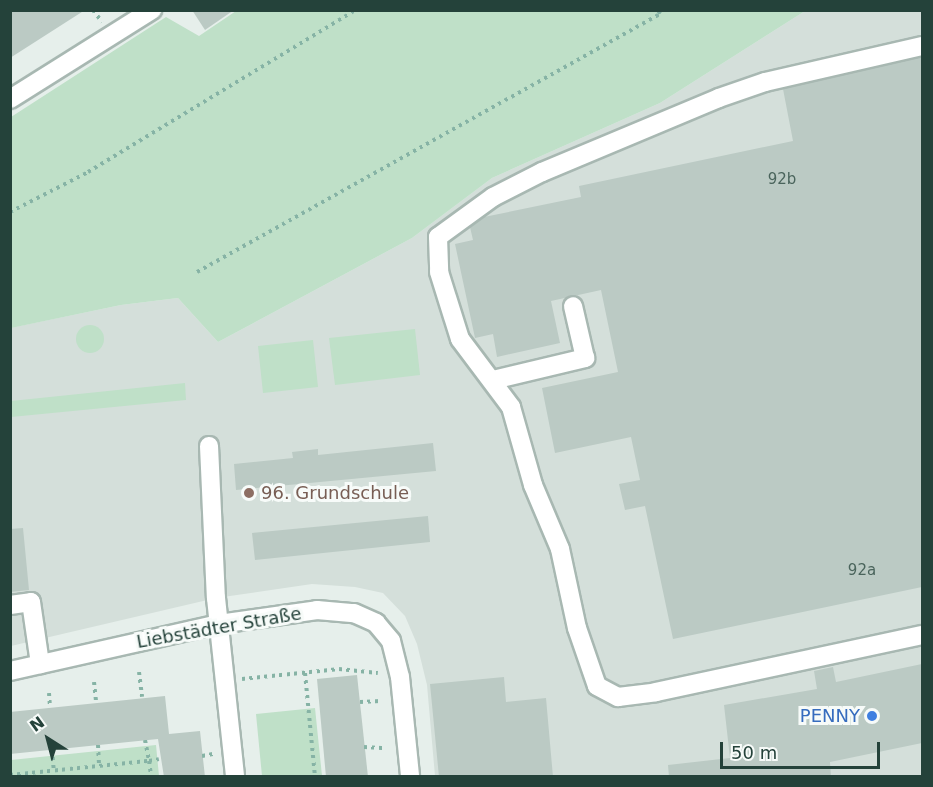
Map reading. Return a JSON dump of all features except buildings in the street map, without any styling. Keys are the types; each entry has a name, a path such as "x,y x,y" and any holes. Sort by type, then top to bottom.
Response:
{"street":[{"path":"10,99 152,10"},
{"path":"922,45 765,82 719,98 542,172 454,221 438,237 439,272 460,339 511,407 533,485 560,549 577,628 597,686 618,697 656,692 922,635"},
{"path":"493,380 585,358 573,306"},
{"path":"209,446 219,624 235,777"},
{"path":"10,604 31,602 40,664"},
{"name":"Liebstädter Straße","path":"10,671 219,624 317,610 354,613 376,623 391,641 400,677 410,777"}],"path":[{"path":"10,212 88,172 355,10"},
{"path":"197,272 660,14 658,10"},
{"path":"225,681 339,669 378,673"},
{"path":"139,672 142,697"},
{"path":"305,673 315,777"},
{"path":"94,682 96,702"},
{"path":"49,693 50,706"},
{"path":"360,702 381,701"},
{"path":"308,705 317,704"},
{"path":"145,740 152,777"},
{"path":"98,745 99,766"},
{"path":"364,747 386,748"},
{"path":"52,750 54,772"},
{"path":"313,751 321,750"},
{"path":"10,775 159,759"}],"shaded area":[{"path":"805,11 922,11 922,776 435,776 427,685 417,644 405,616 383,593 355,587 312,584 216,598 11,646 10,328 121,305 178,298 218,342 412,238 492,178 660,103"}],"green space":[{"path":"236,11 805,11 660,103 492,178 412,238 218,342 178,298 121,305 11,328 11,117 166,17 199,36"},
{"path":"90,325 100,329 104,339 100,349 90,353 80,349 76,339 80,329"},
{"path":"415,329 420,375 335,385 329,338"},
{"path":"313,340 318,387 263,393 258,346"},
{"path":"185,383 186,400 11,417 11,401"},
{"path":"315,708 322,776 262,776 256,714"},
{"path":"156,745 159,776 11,776 11,760"}],"place":[{"name":"96. Grundschule","path":"249,493"},
{"name":"PENNY","path":"872,716"}]}
